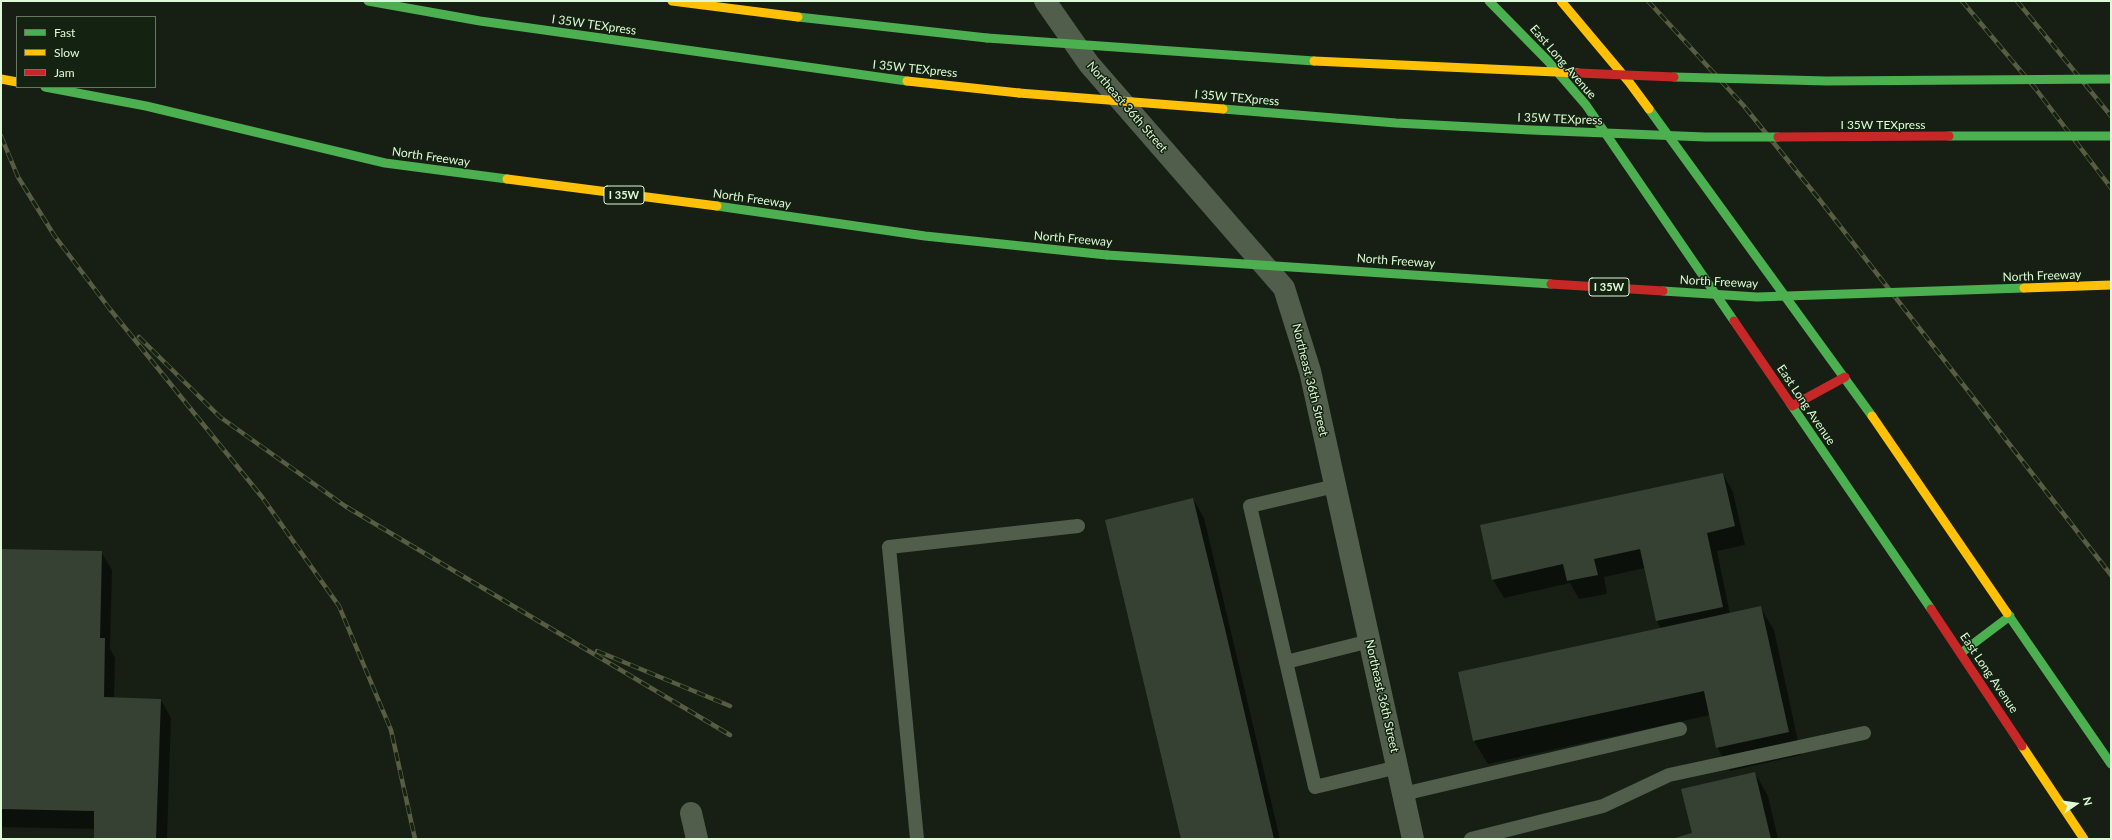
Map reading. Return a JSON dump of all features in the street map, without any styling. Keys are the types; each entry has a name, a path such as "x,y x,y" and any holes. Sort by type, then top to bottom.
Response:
{"main road":[{"name":"I 35W TEXpress","path":"368,1 480,21 878,78 1019,93 1396,123 1706,137 2111,136"},
{"path":"672,1 759,13 987,38 1362,64 1651,77 1827,81 2111,79"},
{"name":"East Long Avenue","path":"1489,1 1547,60 1586,105 1962,653 2084,839"},
{"path":"1561,1 1630,82 1845,377 2111,764"},
{"path":"2056,80 2111,74"},
{"path":"1,79 16,82"},
{"name":"North Freeway","path":"50,88 146,106 385,163 769,213 925,236 1107,255 1757,297 2111,285"},
{"path":"1792,406 1845,377"},
{"path":"1962,653 2010,616"}],"street":[{"name":"Northeast 36th Street","path":"1045,1 1089,64 1284,288 1310,371 1413,839"},
{"path":"691,813 698,839"}],"lane":[{"path":"1335,486 1250,506 1315,787 1398,767"},
{"path":"917,839 889,547 1078,526"},
{"path":"1286,662 1370,641"},
{"path":"1403,794 1680,729"},
{"path":"1471,839 1603,806 1669,775 1864,733"}],"building":[{"path":"1723,473 1735,526 1707,533 1723,607 1656,621 1640,549 1594,559 1598,575 1567,581 1563,564 1492,580 1480,525"},
{"path":"1193,498 1274,839 1181,839 1105,520"},
{"path":"1,549 102,551 100,638 105,638 104,697 161,699 156,839 94,839 94,811 1,809"},
{"path":"1761,606 1789,732 1716,748 1704,691 1473,741 1458,672"},
{"path":"1755,772 1771,839 1671,839 1692,833 1681,789"}],"railway":[{"path":"1648,1 1744,106 1819,199 2111,575"},
{"path":"1962,1 2035,88 2111,188"},
{"path":"2017,1 2111,116"},
{"path":"1,136 18,177 54,235 109,308 262,497 339,606 391,730 415,839"},
{"path":"139,337 220,417 345,506 730,735"},
{"path":"597,651 730,706"}],"traffic: fast":[{"path":"368,1 480,21 907,81"},
{"path":"1489,1 1547,60 1586,105 1734,321"},
{"path":"798,17 987,38"},
{"path":"987,38 1314,61"},
{"path":"1674,77 1827,81 2111,79"},
{"path":"50,88 146,106 385,163 507,179"},
{"path":"1223,109 1396,123 1531,130 1705,137 1778,137"},
{"path":"1649,109 1872,416"},
{"path":"1949,136 2111,136"},
{"path":"717,206 925,236 1107,255"},
{"path":"1107,255 1551,284"},
{"path":"1663,291 1757,297 2024,288"},
{"path":"1790,403 1931,609"},
{"path":"2007,613 2111,764"},
{"path":"1961,653 2010,616"}],"traffic: slow":[{"path":"672,1 798,17"},
{"path":"1561,1 1629,82 1649,109"},
{"path":"1314,61 1578,73"},
{"path":"1,79 16,82"},
{"path":"907,81 1019,93"},
{"path":"1019,93 1223,109"},
{"path":"507,179 717,206"},
{"path":"2024,288 2111,285"},
{"path":"1872,416 2007,613"},
{"path":"2022,746 2084,839"}],"traffic: jam":[{"path":"1578,73 1674,77"},
{"path":"1778,137 1949,136"},
{"path":"1551,284 1663,291"},
{"path":"1734,321 1790,403"},
{"path":"1792,406 1845,377"},
{"path":"1931,609 2022,746"}]}
